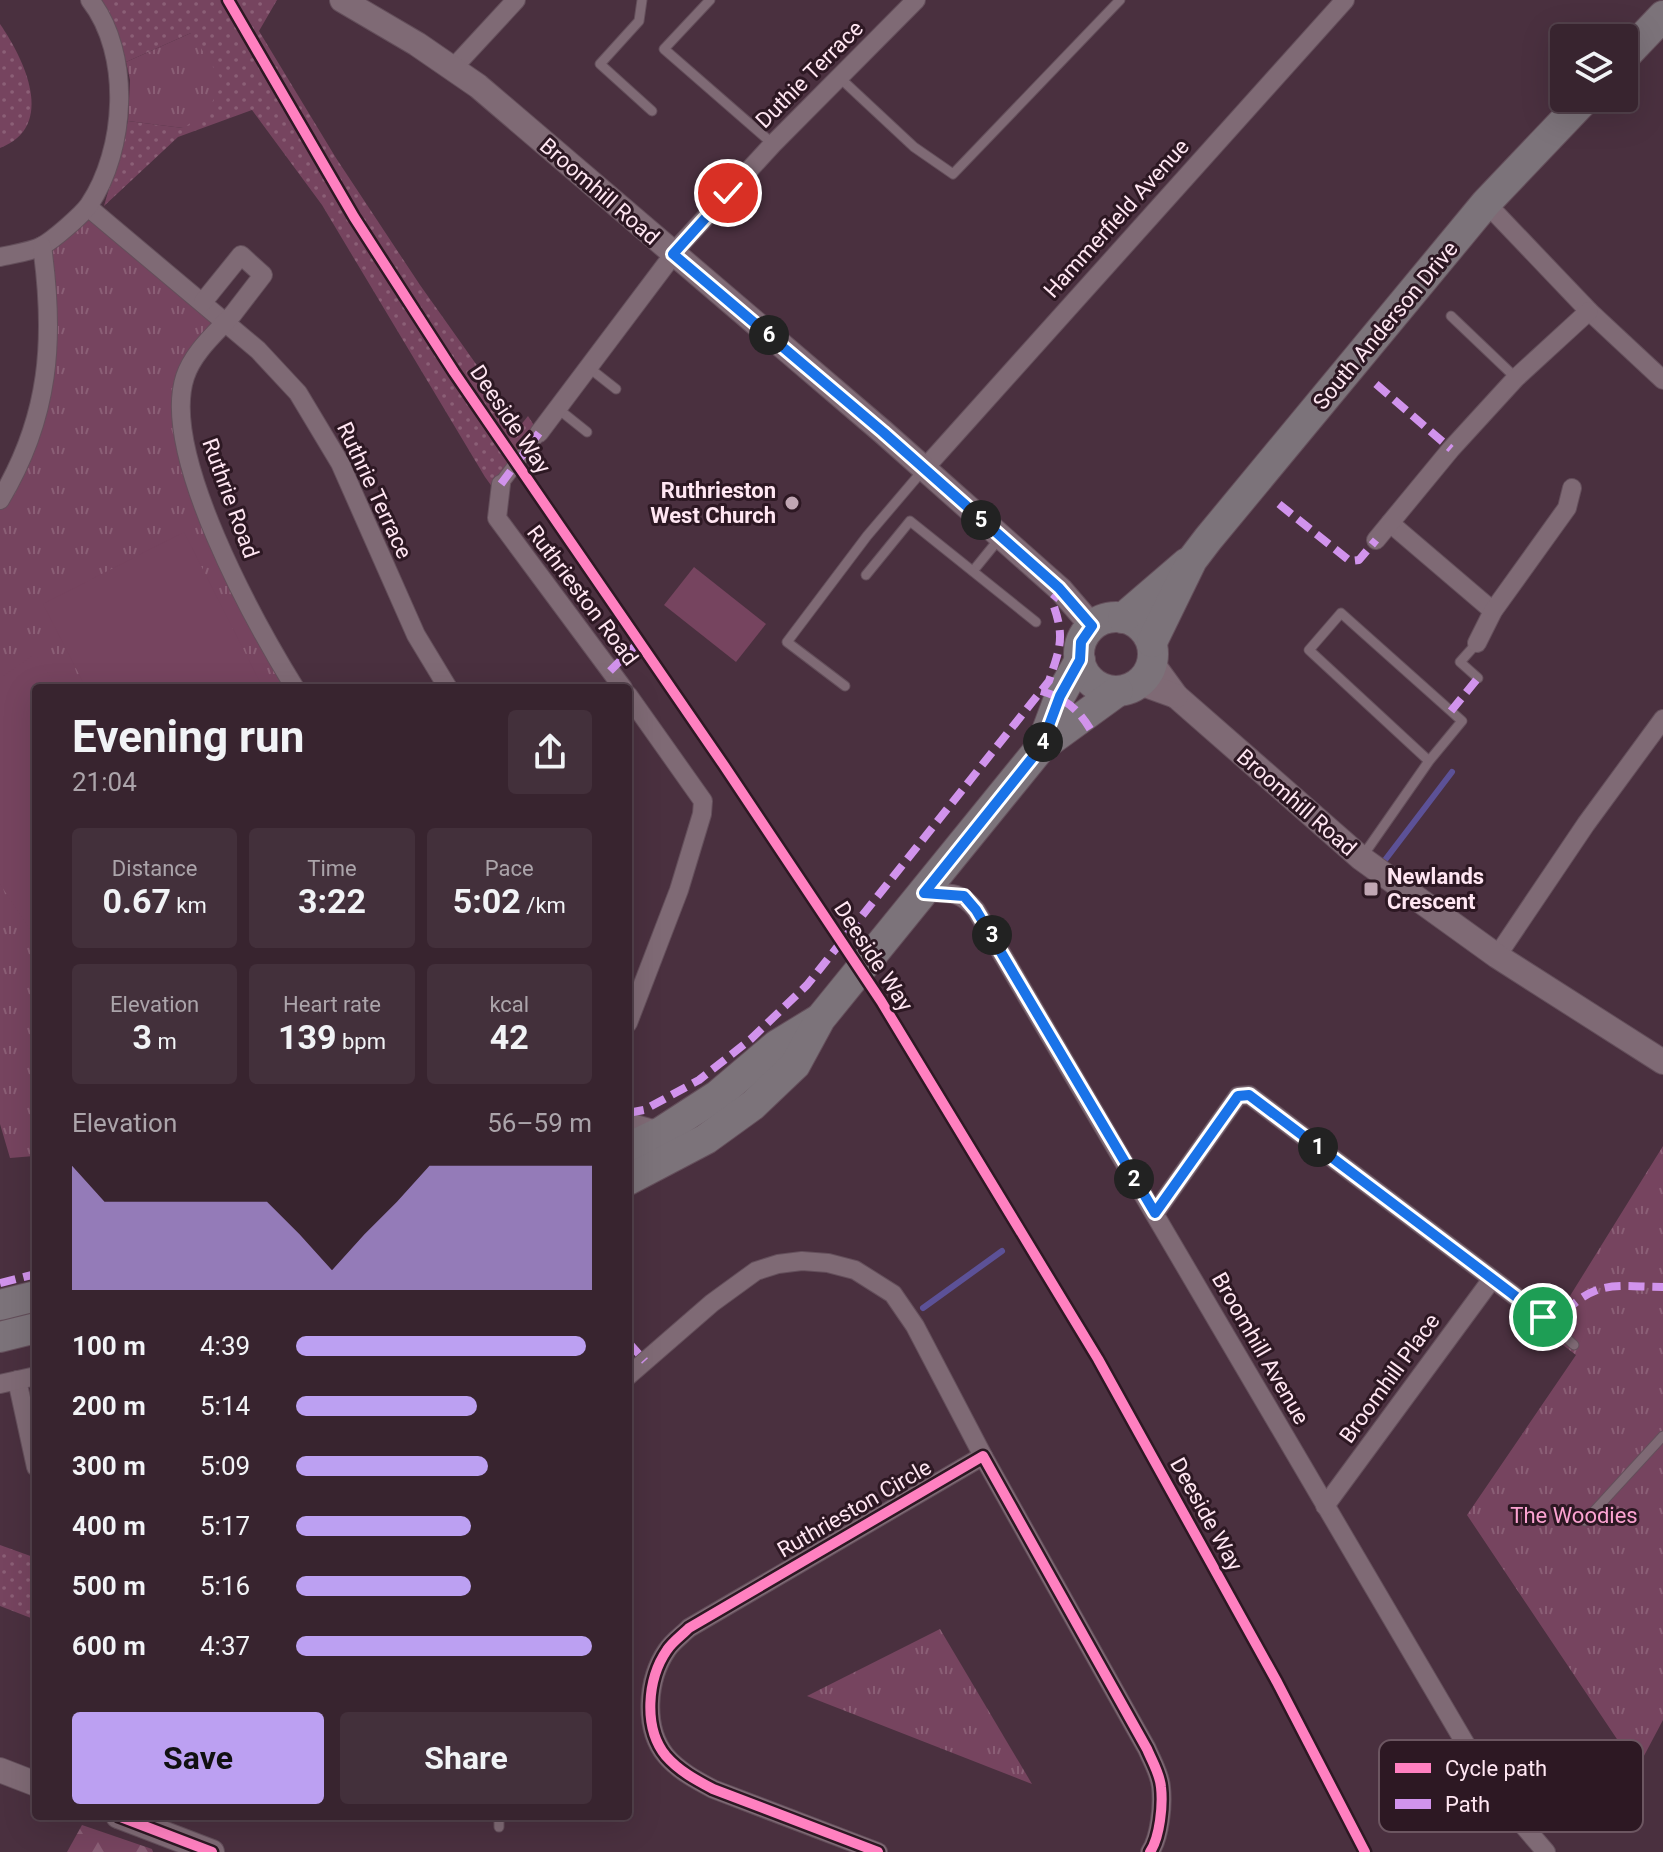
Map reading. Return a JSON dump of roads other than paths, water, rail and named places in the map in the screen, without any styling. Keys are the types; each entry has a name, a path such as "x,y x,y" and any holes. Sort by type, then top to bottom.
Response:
{"main road":[{"path":"1638,42 1663,16"},
{"name":"South Anderson Drive","path":"1192,560 1486,203 1573,112"},
{"path":"1123,618 1192,560"},
{"path":"632,1178 706,1139 753,1105 795,1065 820,1019 1041,747 1140,670 1192,560"},
{"path":"1106,618 1135,622 1145,631 1140,670 1104,689 1084,673 1080,660 1081,642 1092,626 1106,618"},
{"path":"1041,747 1060,696 1080,660"},
{"path":"632,1146 661,1132 718,1095 777,1045 820,1019"},
{"path":"0,1305 32,1297"},
{"path":"0,1337 32,1329"}],"street":[{"path":"0,257 42,246 88,207 103,176 119,113 120,75 112,39 90,0"},
{"name":"Broomhill Road","path":"342,0 454,67 924,469 1061,590 1092,626"},
{"path":"454,67 516,0"},
{"name":"Duthie Terrace","path":"673,254 773,144 916,0"},
{"name":"Hammerfield Avenue","path":"924,469 1341,1"},
{"path":"1486,203 1589,311 1663,380"},
{"name":"Ruthrie Terrace","path":"88,207 258,350 298,393 340,463 416,635 446,684"},
{"path":"0,500 37,422 49,355 49,299 42,246"},
{"path":"501,484 673,254"},
{"name":"Ruthrie Road","path":"203,302 241,255 263,275 195,358 185,376 181,422 185,448 229,568 259,629 293,684"},
{"path":"1376,540 1451,449 1516,378 1589,311"},
{"name":"Ruthrieston Road","path":"501,484 497,518 620,684"},
{"path":"1477,643 1493,611 1567,508 1572,488"},
{"path":"1390,523 1493,611"},
{"name":"Broomhill Road","path":"1140,670 1176,696 1361,858 1497,956 1663,1062"},
{"name":"Ruthrieston Road","path":"632,701 703,801 702,814 679,890 632,1013"},
{"path":"1497,956 1586,824 1663,719"},
{"name":"Broomhill Avenue","path":"924,893 964,896 976,910 1463,1740"},
{"path":"1155,1213 1238,1096 1249,1095 1543,1317"},
{"path":"632,1123 661,1132"},
{"path":"632,1373 712,1303 756,1271 778,1264 828,1263 855,1270 893,1294 915,1326 983,1456 1147,1749 1161,1785 1160,1816 1150,1852"},
{"name":"Broomhill Place","path":"1325,1506 1492,1279"},
{"path":"32,1377 9,1382 32,1454"},
{"name":"Ruthrieston Circle","path":"878,1852 713,1789 689,1776 665,1755 651,1723 651,1686 667,1649 689,1628 983,1456"},
{"path":"0,1770 32,1782"},
{"path":"130,1820 212,1852"},
{"path":"820,1830 827,1852"},
{"name":"Broomhill Avenue","path":"1529,1832 1546,1852"}],"lane":[{"path":"642,0 639,21 600,64 652,111"},
{"path":"710,0 664,49 773,144"},
{"path":"840,78 914,147 953,174 1120,0"},
{"path":"1451,316 1516,378"},
{"path":"588,367 616,389"},
{"path":"557,408 587,432"},
{"path":"845,686 787,642 867,536 924,469"},
{"path":"866,575 910,521 1036,622"},
{"path":"973,571 1001,537"},
{"path":"1361,858 1429,761 1462,721 1341,613 1309,650 1429,761"},
{"path":"1477,643 1460,662 1478,678"},
{"path":"1543,1317 1574,1345"},
{"path":"1585,1521 1663,1436"},
{"path":"499,1820 499,1827"}],"waterway":[{"path":"1382,864 1452,772"},
{"path":"923,1308 1002,1251"}],"place":[{"name":"Ruthrieston West Church","path":"792,503"},
{"name":"Newlands Crescent","path":"1371,889"}],"park label":[{"name":"The Woodies","path":"1574,1515"}]}
